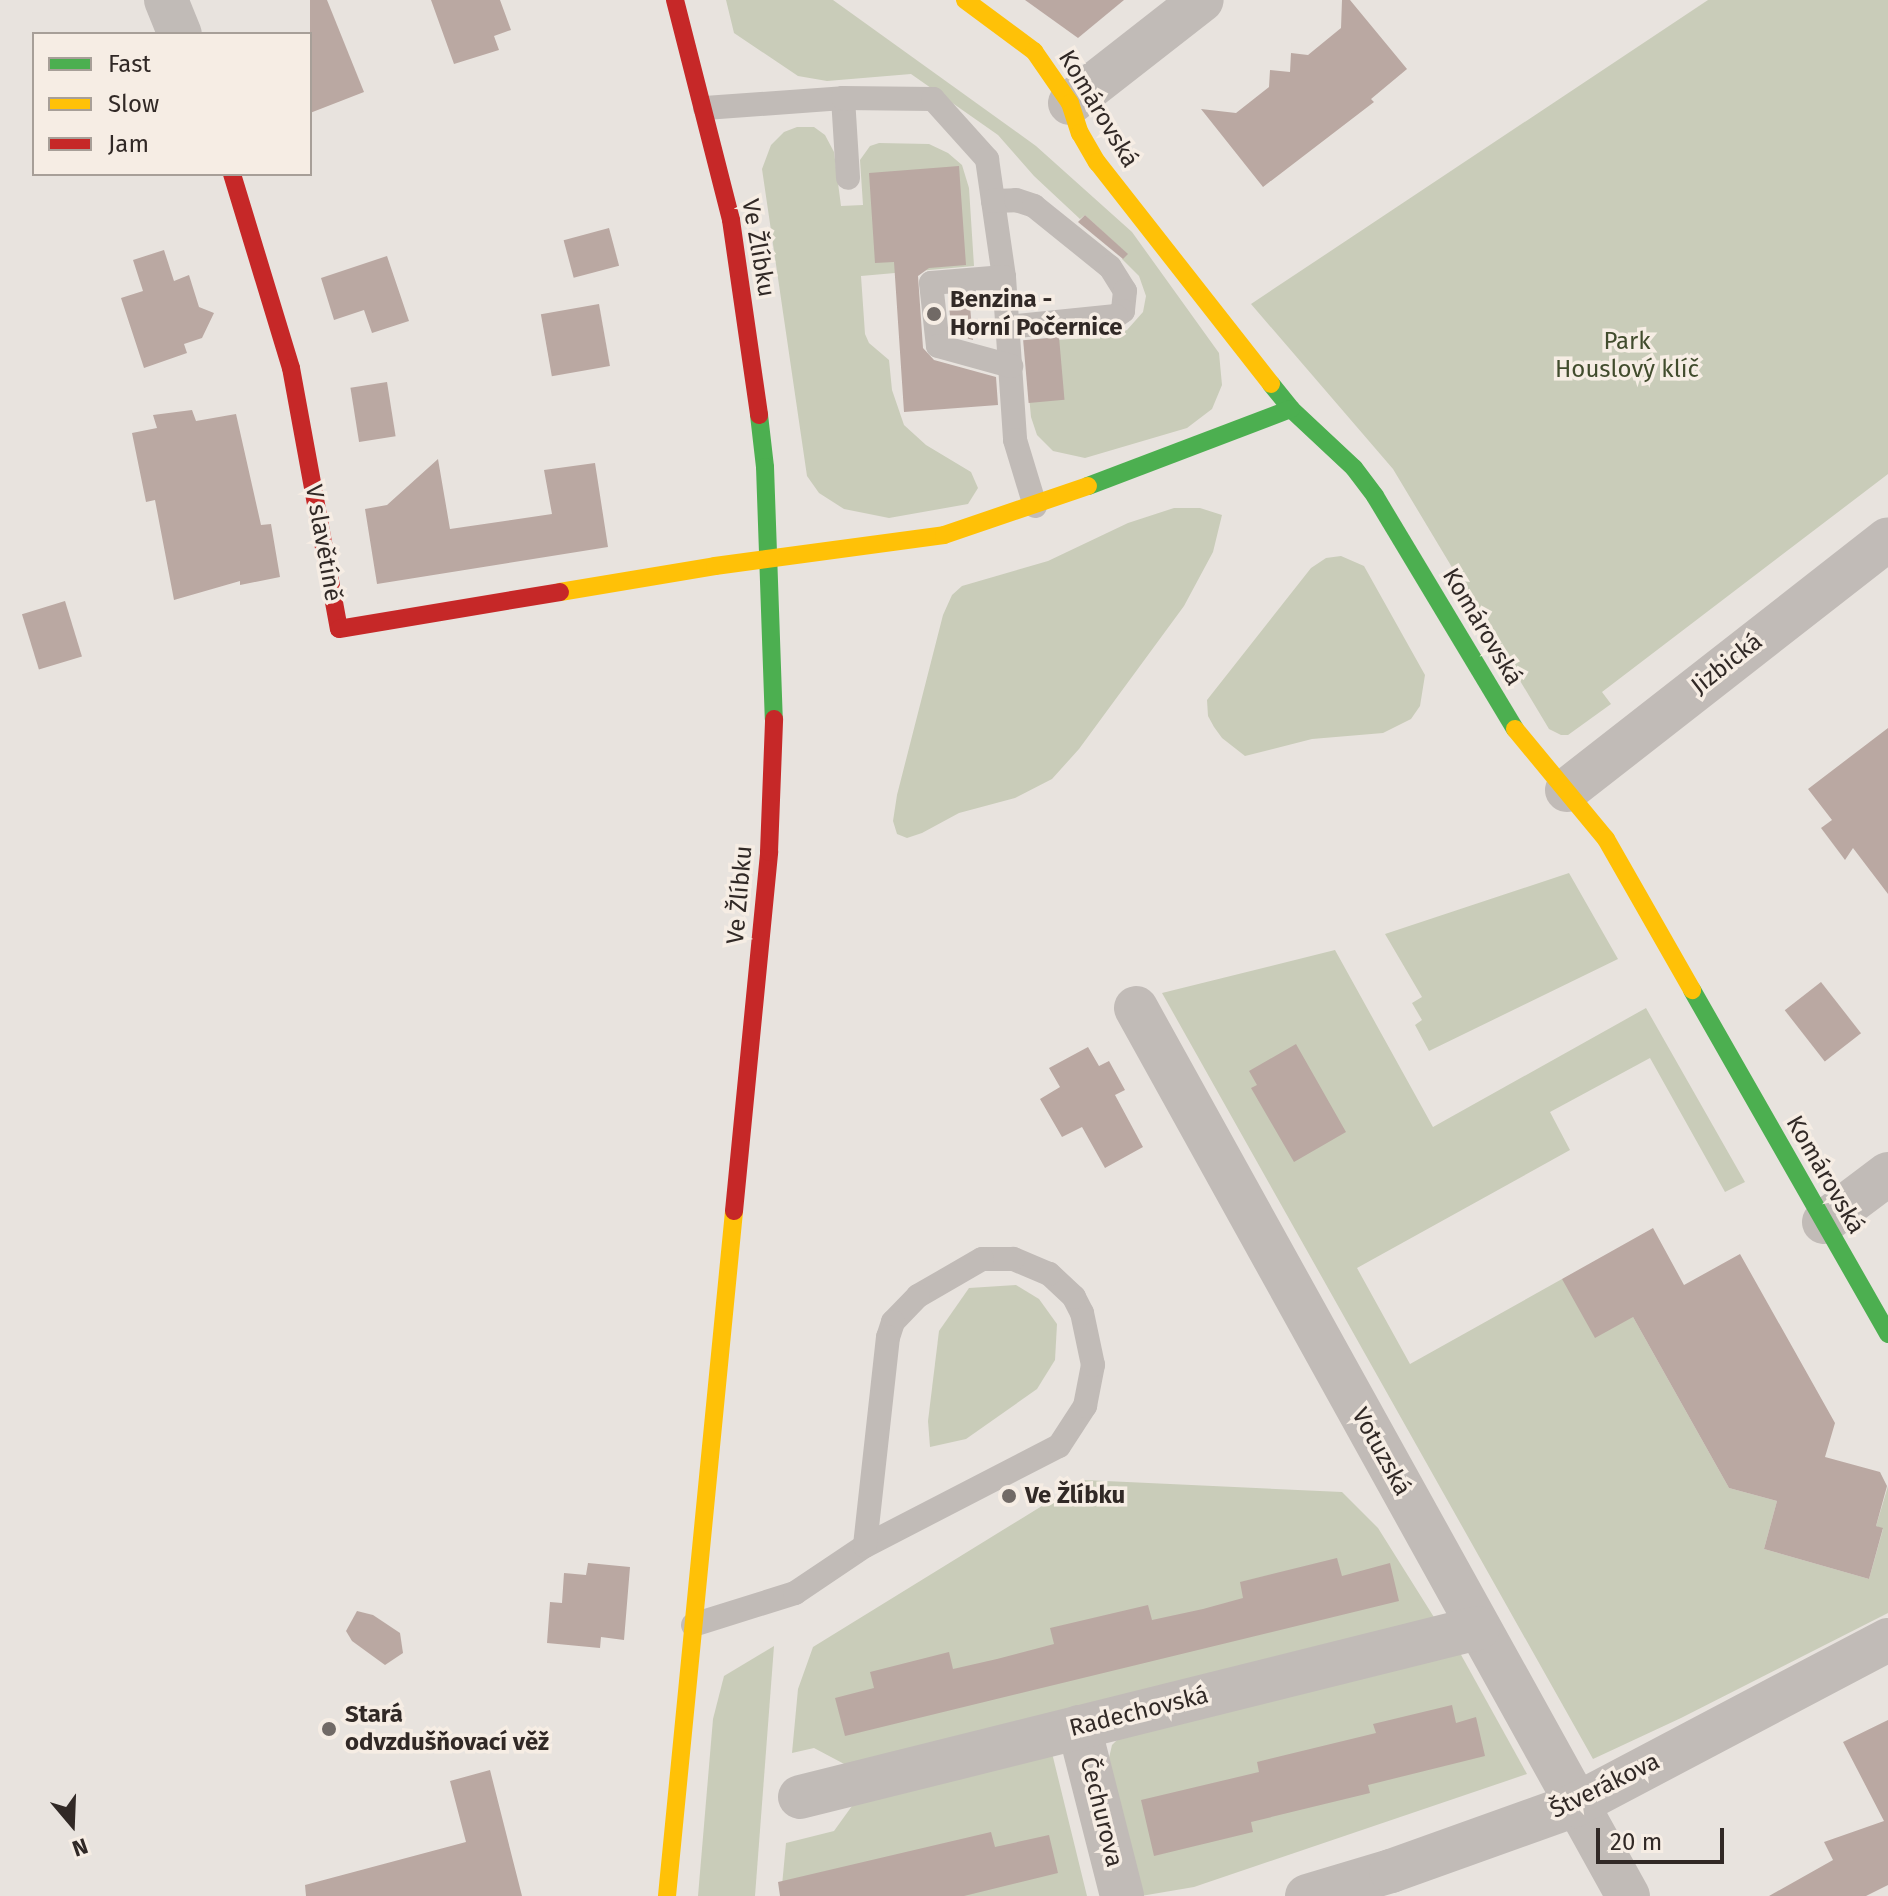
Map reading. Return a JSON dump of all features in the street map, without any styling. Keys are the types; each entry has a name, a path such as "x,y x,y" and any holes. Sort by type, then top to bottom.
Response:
{"street":[{"path":"166,0 179,32"},
{"name":"Ve Žlíbku","path":"667,1896 769,852 774,712 765,467 751,349 731,220 705,108 675,0"},
{"name":"Komárovská","path":"965,0 1034,51 1070,103 1080,133 1097,162 1291,409 1354,468 1375,496 1524,744 1567,790 1606,839 1888,1334"},
{"path":"1070,103 1202,0"},
{"name":"V slavětíně","path":"233,176 291,368 339,629 770,558"},
{"path":"770,558 944,535 1035,506 1291,409"},
{"name":"Jizbická","path":"1567,790 1888,539"},
{"name":"Votuzská","path":"1136,1008 1628,1896"},
{"path":"1824,1222 1888,1174"},
{"name":"Radechovská","path":"800,1797 1478,1628"},
{"name":"Štverákova","path":"1307,1896 1391,1871 1575,1805 1888,1640"},
{"name":"Čechurova","path":"1079,1727 1122,1896"}],"lane":[{"path":"843,98 848,178"},
{"path":"705,108 843,98 933,99 987,159 1004,277 1015,440 1035,506"},
{"path":"993,201 1016,200 1034,206 1110,267 1125,291 1123,311 1116,316 1008,327"},
{"path":"1004,277 931,283 938,346 1011,366"},
{"path":"693,1625 795,1593 865,1546 1059,1446 1085,1406 1090,1383 1090,1346 1082,1313 1074,1297 1049,1274 1013,1259 982,1259 918,1296 893,1322 888,1337 865,1546"}],"green space":[{"path":"726,0 833,0 1036,146 1132,232 1219,353 1222,385 1212,409 1187,428 1085,458 1053,451 1037,435 1031,417 1028,385 1032,342 1109,336 1127,330 1143,312 1146,296 1139,276 1122,259 1127,254 1085,215 1080,219 1034,176 998,135 911,74 827,81 798,76 734,33"},
{"name":"Park Houslový klíč","path":"1708,0 1888,0 1888,474 1602,692 1611,704 1568,735 1561,735 1549,729 1393,469 1251,304"},
{"path":"797,127 814,127 825,135 834,152 841,206 863,205 860,160 870,146 879,143 929,144 948,153 962,165 969,188 974,266 861,276 865,334 869,343 889,360 892,390 904,425 926,445 971,472 978,488 968,504 889,518 844,509 819,493 807,476 762,169 771,145 784,132"},
{"path":"1174,508 1200,508 1222,515 1213,552 1184,606 1079,749 1052,779 1015,798 959,813 907,838 897,834 893,821 897,795 943,615 952,595 962,586 1048,561 1128,523"},
{"path":"1341,556 1364,566 1425,675 1420,706 1411,719 1383,733 1312,739 1245,756 1222,738 1214,727 1208,716 1207,700 1311,568 1326,558"},
{"path":"1569,873 1618,959 1429,1051 1415,1025 1422,1020 1412,1003 1422,997 1385,934"},
{"path":"1335,950 1433,1127 1646,1008 1745,1182 1725,1192 1650,1058 1550,1112 1570,1150 1357,1268 1410,1364 1562,1279 1633,1317 1729,1488 1777,1501 1764,1549 1869,1579 1883,1529 1876,1526 1888,1486 1888,1613 1593,1759 1162,993"},
{"path":"1016,1285 1039,1299 1057,1324 1055,1360 1037,1389 966,1439 930,1447 928,1421 939,1331 969,1288"},
{"path":"1084,1480 1342,1492 1378,1528 1437,1622 848,1766 814,1748 792,1753 798,1689 813,1647"},
{"path":"774,1646 755,1896 698,1896 713,1719 724,1676"},
{"path":"1460,1653 1527,1774 1194,1887 1141,1896 1109,1758 1112,1745 1119,1738"},
{"path":"1052,1753 1087,1896 781,1896 786,1843 834,1831 857,1799"}],"building":[{"path":"310,0 327,0 364,92 312,112"},
{"path":"431,0 500,0 511,30 494,36 499,50 454,64"},
{"path":"1025,0 1124,0 1078,38"},
{"path":"1342,0 1350,0 1407,69 1371,99 1374,102 1263,187 1201,109 1236,113 1269,87 1270,70 1290,72 1291,53 1308,55 1341,28"},
{"path":"959,166 966,265 929,268 918,276 923,348 934,360 996,377 998,405 904,412 894,262 875,263 869,173"},
{"path":"1085,215 1128,254 1123,259 1078,222"},
{"path":"609,228 619,266 574,278 564,240"},
{"path":"164,250 174,281 189,275 199,307 214,313 202,338 184,344 187,353 144,368 121,298 143,291 133,260"},
{"path":"387,256 409,321 372,333 364,310 334,320 321,278"},
{"path":"969,295 973,340 952,334 948,297"},
{"path":"599,304 610,366 552,376 541,314"},
{"path":"1059,337 1064,400 1029,403 1023,340"},
{"path":"387,382 396,436 359,442 350,388"},
{"path":"192,410 196,421 236,414 261,525 271,524 280,577 240,585 240,581 174,600 155,500 146,502 132,433 157,428 153,415"},
{"path":"438,459 450,529 552,514 544,470 595,463 608,547 377,584 365,509 387,505"},
{"path":"65,601 82,656 39,670 22,614"},
{"path":"1888,728 1888,894 1853,848 1845,860 1821,828 1832,820 1808,789"},
{"path":"1821,982 1861,1033 1825,1062 1785,1010"},
{"path":"1296,1044 1346,1132 1294,1162 1251,1088 1257,1085 1249,1071"},
{"path":"1088,1047 1099,1066 1109,1061 1125,1090 1115,1095 1143,1147 1105,1168 1082,1127 1062,1137 1040,1099 1060,1087 1049,1068"},
{"path":"1653,1228 1684,1285 1740,1254 1835,1423 1825,1457 1880,1472 1887,1486 1876,1526 1883,1528 1869,1579 1764,1549 1777,1501 1729,1488 1633,1317 1595,1338 1562,1279"},
{"path":"1337,1558 1342,1576 1390,1563 1399,1601 845,1736 835,1698 874,1688 870,1672 949,1652 953,1669 997,1659 1054,1644 1050,1628 1148,1605 1152,1620 1203,1609 1243,1598 1240,1582"},
{"path":"588,1563 630,1567 624,1640 601,1637 600,1648 547,1643 550,1602 562,1603 564,1573 586,1575"},
{"path":"357,1611 373,1615 400,1633 403,1653 385,1665 352,1641 346,1631"},
{"path":"1452,1705 1456,1723 1476,1717 1485,1756 1368,1785 1370,1793 1251,1822 1253,1832 1154,1856 1141,1800 1259,1772 1257,1762 1376,1733 1373,1724"},
{"path":"1888,1720 1888,1885 1866,1896 1769,1896 1833,1860 1824,1842 1884,1821 1843,1742"},
{"path":"490,1770 522,1896 306,1896 305,1885 466,1842 450,1781"},
{"path":"991,1832 995,1847 1049,1835 1058,1873 964,1896 780,1896 778,1882"}],"traffic: fast":[{"path":"1271,384 1291,409 1354,468 1375,496 1515,729"},
{"path":"1088,486 1291,409"},
{"path":"759,415 765,467 774,719"},
{"path":"1692,990 1888,1334"}],"traffic: slow":[{"path":"965,0 1034,51 1070,103 1080,133 1097,162 1271,384"},
{"path":"560,592 715,566 944,535 1088,486"},
{"path":"1515,729 1606,839 1692,990"},
{"path":"667,1896 734,1211"}],"traffic: jam":[{"path":"675,0 731,220 759,415"},
{"path":"233,176 291,368 339,629 560,592"},
{"path":"734,1211 769,852 774,719"}],"place":[{"name":"Benzina - Horní Počernice","path":"934,314"},
{"name":"Ve Žlíbku","path":"1009,1496"},
{"name":"Stará odvzdušňovací věž","path":"329,1729"}]}
